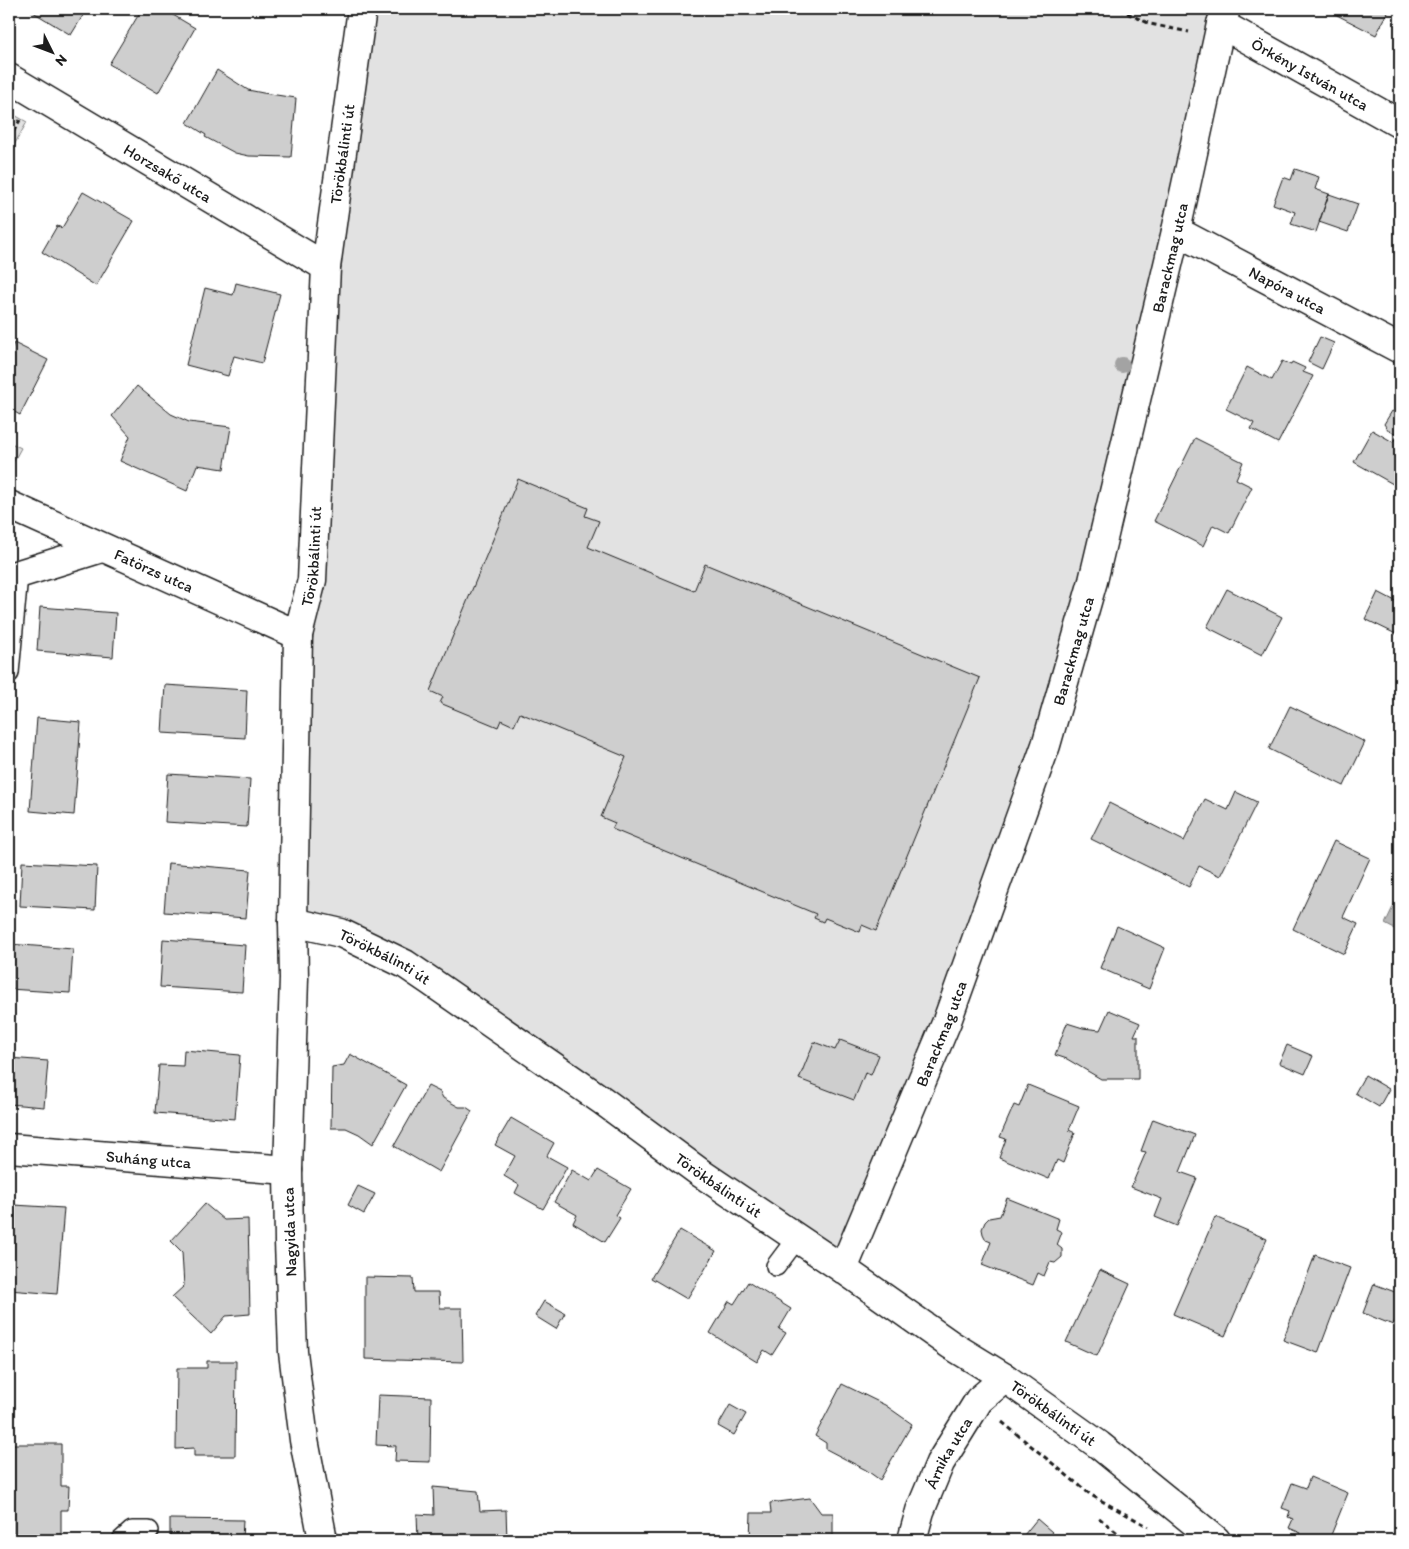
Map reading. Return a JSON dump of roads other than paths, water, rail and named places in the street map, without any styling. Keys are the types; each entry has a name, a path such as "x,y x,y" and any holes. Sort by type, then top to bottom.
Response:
{"street":[{"name":"Törökbálinti út","path":"362,9 326,267 312,580 298,635 293,922 341,933 405,964 602,1101 702,1174 843,1269 951,1345 1005,1378 1099,1445 1216,1540"},
{"name":"Örkény István utca","path":"1224,16 1400,124"},
{"name":"Barackmag utca","path":"843,1269 948,1021 1046,744 1093,581 1176,231 1224,16"},
{"name":"Horzsakő utca","path":"9,78 326,267"},
{"name":"Napóra utca","path":"1176,231 1400,349"},
{"name":"Fatörzs utca","path":"9,505 298,635"},
{"path":"13,576 102,548"},
{"name":"Nagyida utca","path":"293,922 294,978 288,1170 293,1352 304,1440 323,1540"},
{"name":"Suháng utca","path":"9,1148 288,1170"},
{"name":"Árnika utca","path":"912,1540 920,1512 940,1464 979,1400 1005,1378"}],"lane":[{"path":"9,673 13,576"},
{"path":"776,1266 797,1238"},
{"path":"122,1540 132,1531 149,1531"}]}
